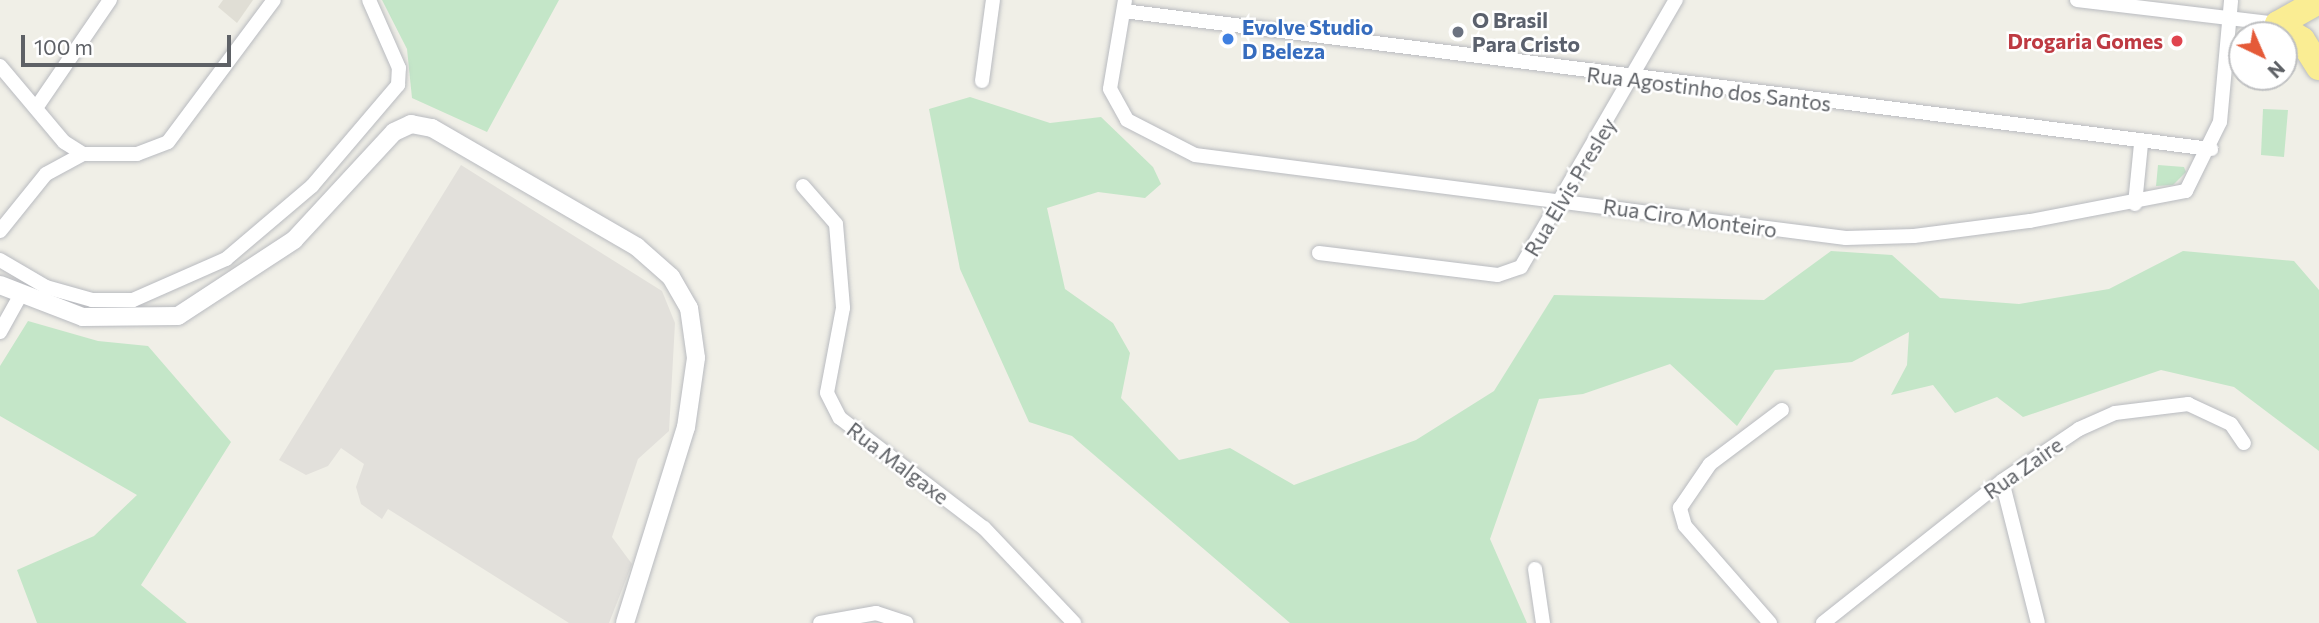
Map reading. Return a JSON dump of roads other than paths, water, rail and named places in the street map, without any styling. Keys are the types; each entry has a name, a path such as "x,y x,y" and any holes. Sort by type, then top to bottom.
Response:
{"highway":[{"path":"2283,21 2319,1"},
{"path":"2298,38 2319,67"}],"street":[{"path":"0,231 46,174 83,154 137,154 168,142 274,0"},
{"path":"0,260 46,287 92,300 133,300 226,259 312,186 398,85 399,68 369,0"},
{"path":"982,81 993,0"},
{"name":"Rua Elvis Presley","path":"1319,253 1498,275 1528,260 1634,79 1676,0"},
{"path":"2077,0 2249,21"},
{"name":"Rua Ciro Monteiro","path":"1125,6 1110,89 1127,120 1167,146 1195,155 1846,238 1914,236 2135,204 2186,191 2211,149 2220,122 2231,0"},
{"path":"36,108 107,1"},
{"name":"Rua Agostinho dos Santos","path":"1125,6 1634,79 2141,144 2211,149"},
{"path":"0,66 36,108 83,154"},
{"path":"0,285 20,296 83,317 178,316 241,280 295,240 394,132 411,124 432,128 583,213 671,277 689,308 696,358 686,427 625,623"},
{"path":"2135,204 2141,144"},
{"name":"Rua Malgaxe","path":"803,186 836,224 843,308 827,393 840,418 985,528 1074,623"},
{"path":"226,259 241,280"},
{"path":"0,332 20,296"},
{"name":"Rua Zaire","path":"1824,623 2002,481 2079,429 2154,406 2188,404 2212,413 2244,443"},
{"path":"1770,623 1695,539 1680,508 1710,464 1783,410"},
{"path":"2002,481 2038,623"},
{"path":"1535,569 1542,622"},
{"path":"820,623 876,613 906,623"}],"place":[{"name":"O Brasil Para Cristo","path":"1458,32"},
{"name":"Evolve Studio D Beleza","path":"1228,39"},
{"name":"Drogaria Gomes","path":"2177,41"}]}
